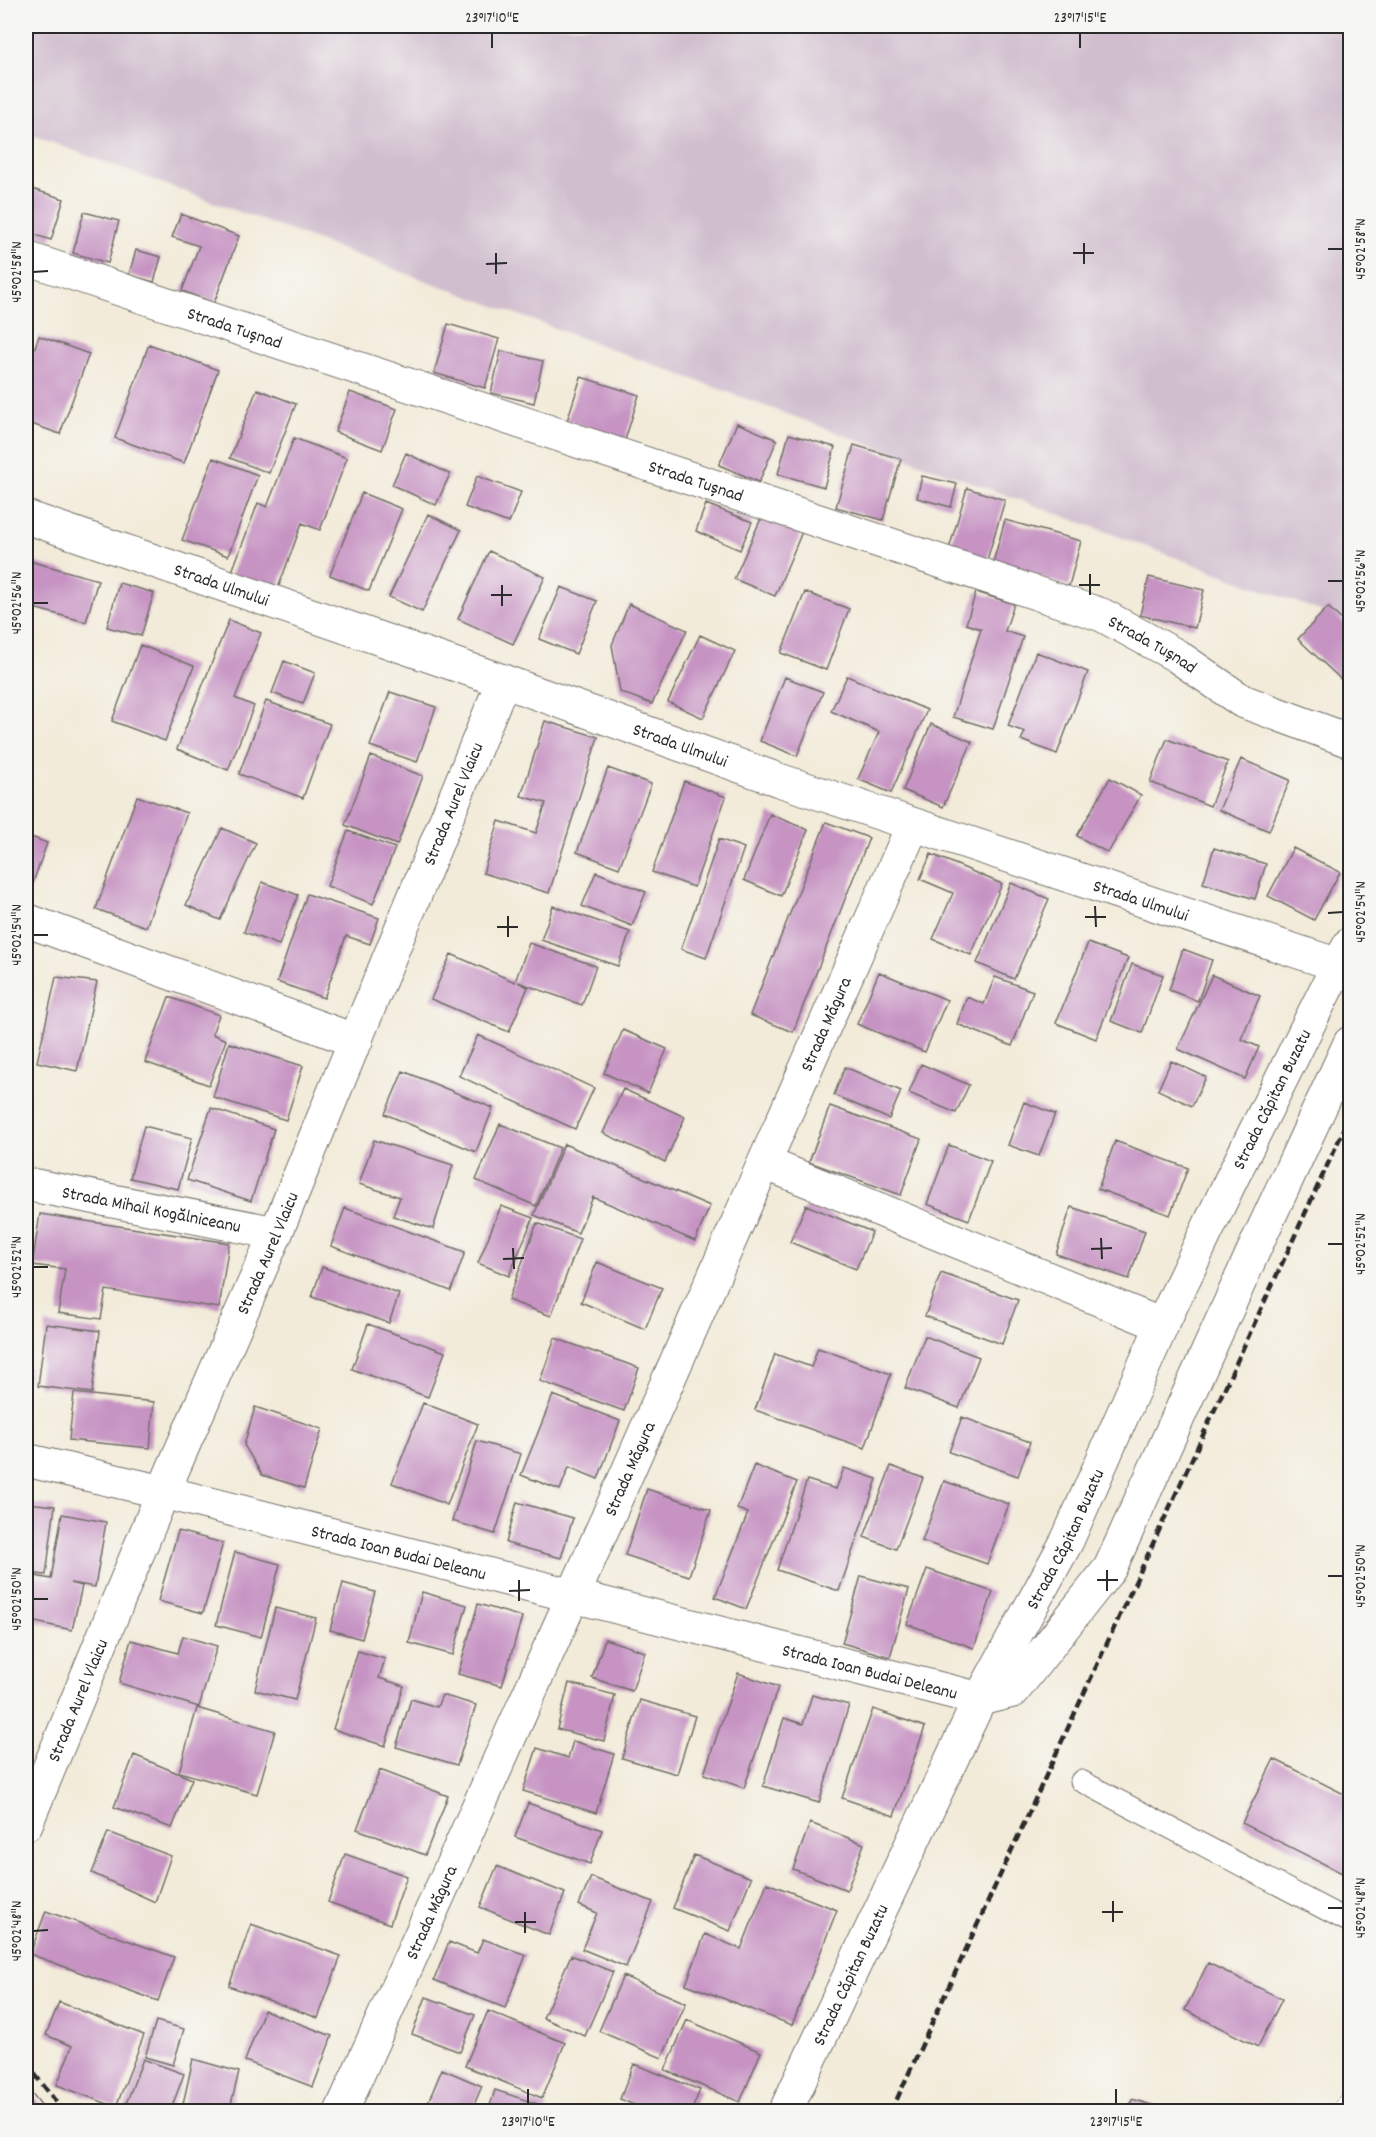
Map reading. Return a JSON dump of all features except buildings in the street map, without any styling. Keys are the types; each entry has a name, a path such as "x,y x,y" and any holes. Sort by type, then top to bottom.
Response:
{"street":[{"name":"Strada Tușnad","path":"26,258 1102,615 1177,656 1242,700 1350,741"},
{"name":"Strada Ulmului","path":"26,517 913,825 1344,954"},
{"name":"Strada Aurel Vlaicu","path":"26,1824 163,1492 276,1233 503,681"},
{"name":"Strada Măgura","path":"340,2112 573,1596 913,825"},
{"path":"26,920 356,1041"},
{"name":"Strada Căpitan Buzatu","path":"785,2112 980,1699 1067,1541 1162,1325 1230,1182 1344,954"},
{"path":"980,1699 1013,1691 1110,1568 1350,1043"},
{"path":"765,1163 1162,1325"},
{"name":"Strada Mihail Kogălniceanu","path":"26,1184 276,1233"},
{"name":"Strada Ioan Budai Deleanu","path":"26,1460 163,1492 980,1699"}],"lane":[{"path":"1081,1781 1350,1922"}],"shaded area":[{"path":"26,26 1350,26 1350,622 26,133"}],"railway":[{"path":"891,2112 1350,1116"},
{"path":"26,2063 64,2112"}]}
